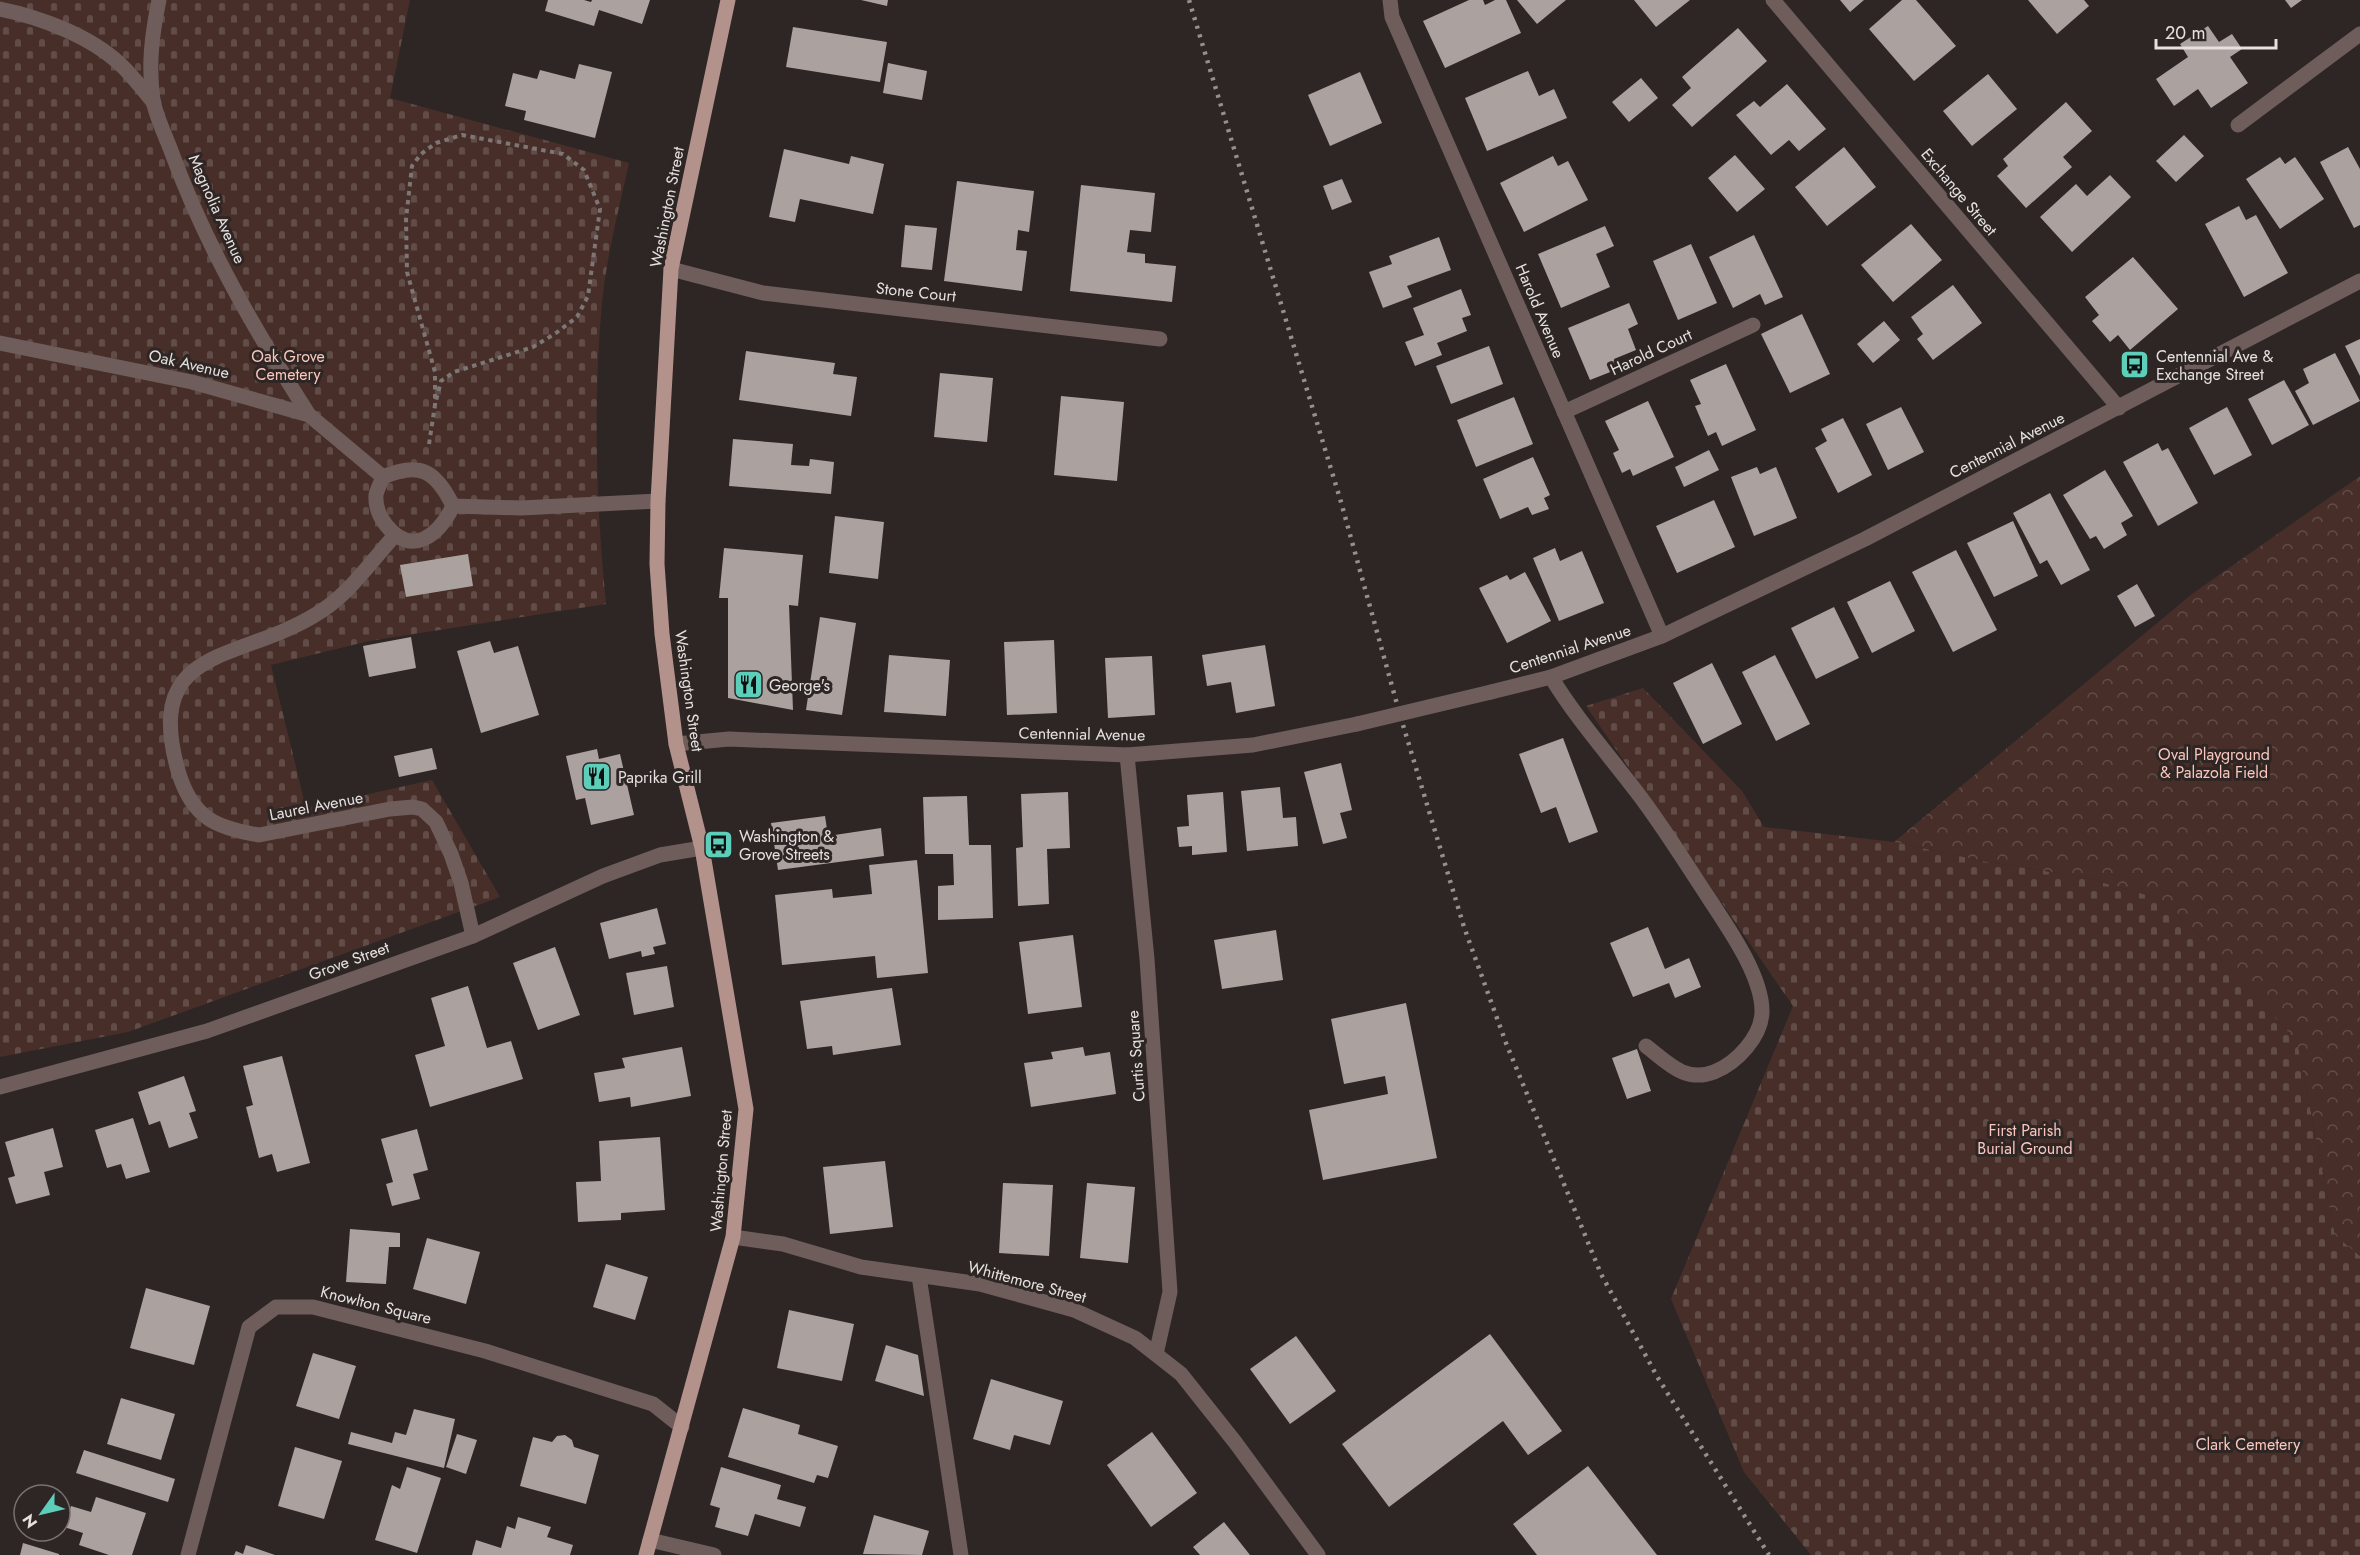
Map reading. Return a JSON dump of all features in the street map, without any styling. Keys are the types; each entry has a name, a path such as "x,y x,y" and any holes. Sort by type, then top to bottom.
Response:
{"main road":[{"name":"Washington Street","path":"648,1548 734,1237 746,1109 702,848 675,744 662,634 657,564 658,501 671,269 728,0"}],"street":[{"name":"Magnolia Avenue","path":"159,0 150,65 154,103 182,179 212,247 262,342 309,415"},
{"name":"Harold Avenue","path":"1390,0 1392,17 1662,636"},
{"name":"Exchange Street","path":"1773,0 2119,408"},
{"path":"0,9 30,15 103,51 132,76 154,103"},
{"path":"2238,125 2360,34"},
{"name":"Stone Court","path":"671,269 763,293 1160,339"},
{"name":"Centennial Avenue","path":"675,744 729,739 1126,755 1253,745 1357,724 1551,677 1662,636 1865,539 2360,281"},
{"name":"Harold Court","path":"1564,412 1753,325"},
{"name":"Oak Avenue","path":"0,343 192,382 309,415 383,477"},
{"path":"416,468 433,475 445,489 453,506 435,533 417,542 407,542 395,535 381,518 377,508 376,493 383,477 400,470 416,468"},
{"path":"453,506 522,508 658,501"},
{"name":"Laurel Avenue","path":"395,535 346,592 327,608 292,628 212,659 196,668 182,681 174,695 170,713 174,755 184,789 202,815 219,826 237,831 259,835 390,809 413,807 422,809 436,822 451,854 461,883 473,936"},
{"path":"1551,677 1570,708 1655,817 1741,947 1760,993 1761,1026 1749,1045 1722,1069 1706,1075 1693,1076 1678,1070 1647,1046"},
{"name":"Curtis Square","path":"1126,755 1147,959 1170,1292 1156,1354"},
{"name":"Grove Street","path":"0,1087 207,1031 473,936 603,876 660,855 702,848"},
{"name":"Whittemore Street","path":"734,1237 783,1244 861,1267 980,1284 1074,1310 1135,1338 1181,1374 1318,1555"},
{"path":"918,1276 961,1555"},
{"name":"Knowlton Square","path":"188,1555 249,1327 276,1307 313,1307 485,1351 653,1404 682,1427"},
{"path":"648,1548 714,1555"}],"path":[{"path":"424,472 441,381 454,372 533,347 577,317 588,296 600,208 585,170 563,154 462,135 436,143 421,154 412,166 406,219 407,272 435,372 435,405"}],"green space":[{"name":"Oak Grove Cemetery","path":"0,0 410,0 390,98 629,163 607,267 602,302 597,377 600,529 606,604 369,641 271,665 306,808 432,780 500,897 128,1032 0,1057"},
{"name":"Oval Playground & Palazola Field","path":"2360,476 2360,1256 2335,1235 2297,1041 2198,935 2161,899 2083,877 1988,862 1894,842 2192,594"},
{"name":"First Parish Burial Ground","path":"1643,688 1742,791 1764,827 1894,842 1988,862 2083,877 2161,899 2198,935 2297,1041 2335,1235 2360,1256 2360,1555 1811,1555 1744,1472 1671,1299 1793,1006 1586,706"}],"building":[{"path":"548,0 591,2 592,0 650,0 642,24 599,10 594,26 545,11"},
{"path":"861,0 888,0 887,6"},
{"path":"1469,0 1483,0 1485,5 1495,0 1506,0 1521,33 1445,68 1423,21"},
{"path":"1517,0 1566,0 1537,24"},
{"path":"1634,0 1690,0 1656,27"},
{"path":"1840,0 1864,0 1850,12"},
{"path":"1902,0 1916,0 1956,46 1914,81 1869,29"},
{"path":"2028,0 2084,0 2089,6 2057,34"},
{"path":"2285,0 2302,0 2291,8"},
{"path":"2208,26 2219,42 2232,34 2242,49 2230,57 2248,83 2211,108 2198,89 2174,106 2156,79 2188,57 2180,44"},
{"path":"793,27 887,42 880,82 786,67"},
{"path":"1738,28 1767,61 1692,127 1672,105 1691,88 1682,77"},
{"path":"888,63 927,71 922,100 883,93"},
{"path":"579,64 612,72 595,138 524,120 526,111 505,106 513,73 537,79 540,70 575,79"},
{"path":"1528,71 1539,96 1554,89 1567,118 1487,151 1465,98"},
{"path":"1360,72 1382,123 1330,146 1308,95"},
{"path":"1988,74 2017,109 1972,146 1943,111"},
{"path":"1641,78 1658,98 1629,122 1612,102"},
{"path":"1787,84 1826,129 1799,151 1789,140 1771,155 1736,115 1754,101 1760,107"},
{"path":"2066,102 2092,131 2063,157 2072,167 2026,208 1997,176 2008,166 2003,159"},
{"path":"2184,135 2204,156 2176,182 2156,161"},
{"path":"1844,147 1876,187 1827,226 1795,187"},
{"path":"2348,147 2360,169 2360,225 2354,228 2320,162"},
{"path":"784,149 849,164 851,156 884,164 873,214 800,199 795,222 769,217"},
{"path":"1735,155 1765,189 1737,212 1708,178"},
{"path":"1553,156 1558,166 1568,161 1588,200 1524,232 1500,183"},
{"path":"2280,157 2285,164 2295,157 2324,199 2280,229 2246,179"},
{"path":"2110,175 2131,197 2072,252 2040,217 2076,184 2087,196"},
{"path":"1342,179 1352,202 1332,210 1323,186"},
{"path":"957,181 1034,191 1029,232 1018,230 1016,250 1027,251 1022,291 944,281"},
{"path":"1081,185 1155,193 1151,232 1130,230 1127,252 1145,254 1145,263 1176,266 1172,302 1070,291"},
{"path":"2239,206 2246,220 2256,215 2288,273 2244,297 2205,224"},
{"path":"1911,224 1942,260 1893,302 1861,265"},
{"path":"905,225 937,228 932,270 901,267"},
{"path":"1605,226 1614,246 1596,254 1610,287 1561,308 1538,254"},
{"path":"1754,235 1783,297 1765,305 1760,294 1733,308 1709,257"},
{"path":"1439,237 1451,270 1407,286 1412,297 1383,308 1369,272 1392,264 1389,256"},
{"path":"1691,244 1717,303 1678,320 1653,261"},
{"path":"2133,257 2178,309 2130,350 2118,335 2110,342 2092,321 2099,315 2085,297"},
{"path":"1953,285 1982,323 1933,360 1917,339 1923,334 1911,317"},
{"path":"1461,289 1471,315 1462,318 1467,331 1437,343 1442,355 1415,366 1405,342 1424,335 1413,308"},
{"path":"1629,303 1638,324 1628,329 1636,350 1614,359 1618,369 1590,380 1568,328"},
{"path":"1802,314 1830,374 1790,393 1761,334"},
{"path":"1884,321 1900,340 1873,363 1857,344"},
{"path":"2360,339 2360,376 2345,346"},
{"path":"1489,346 1503,384 1451,404 1436,366"},
{"path":"746,351 835,363 833,374 857,377 851,416 739,400"},
{"path":"2335,353 2360,401 2313,425 2295,391 2309,383 2303,369"},
{"path":"1726,364 1756,430 1722,446 1716,432 1708,436 1695,406 1701,404 1690,380"},
{"path":"940,373 993,378 987,442 934,437"},
{"path":"2284,380 2309,425 2272,445 2248,399"},
{"path":"1061,396 1124,402 1117,481 1054,475"},
{"path":"1514,397 1533,444 1476,467 1457,420"},
{"path":"1648,401 1674,457 1633,476 1630,469 1622,473 1613,453 1619,450 1605,421"},
{"path":"1901,407 1924,452 1888,470 1866,424"},
{"path":"2227,407 2252,455 2214,475 2189,428"},
{"path":"1843,418 1872,475 1838,493 1815,448 1827,441 1821,429"},
{"path":"733,439 793,444 791,465 809,466 810,459 834,462 831,494 729,486"},
{"path":"2158,443 2162,451 2168,448 2198,503 2158,526 2123,462"},
{"path":"1709,450 1719,470 1684,487 1675,467"},
{"path":"1533,457 1550,495 1544,498 1549,509 1532,515 1528,507 1500,519 1483,479"},
{"path":"1757,467 1760,474 1776,467 1797,518 1754,536 1731,477"},
{"path":"2105,470 2133,516 2121,523 2127,535 2104,549 2096,536 2090,539 2063,495"},
{"path":"2050,493 2090,570 2061,585 2047,560 2040,564 2013,513"},
{"path":"1714,500 1735,547 1677,573 1656,526"},
{"path":"835,516 884,522 878,579 829,573"},
{"path":"2013,521 2038,576 1994,597 1967,543"},
{"path":"724,548 803,555 798,606 789,605 793,710 728,698 728,598 719,598"},
{"path":"1555,548 1560,561 1582,551 1604,603 1559,621 1533,558"},
{"path":"1956,550 1997,630 1953,652 1912,572"},
{"path":"468,554 473,586 406,597 400,565"},
{"path":"1525,572 1551,621 1507,643 1479,588 1507,575 1510,580"},
{"path":"1890,581 1915,631 1872,653 1847,602"},
{"path":"2137,584 2155,616 2135,627 2117,596"},
{"path":"1834,607 1859,658 1816,679 1791,628"},
{"path":"820,617 856,623 842,715 806,710"},
{"path":"411,637 416,668 369,677 363,646"},
{"path":"1054,640 1057,713 1007,715 1004,642"},
{"path":"490,641 494,653 518,646 539,715 481,733 457,651"},
{"path":"1265,645 1275,706 1236,713 1231,682 1207,686 1202,655"},
{"path":"889,655 950,660 946,716 884,712"},
{"path":"1775,655 1810,724 1776,741 1742,672"},
{"path":"1152,656 1155,715 1108,718 1105,658"},
{"path":"1712,663 1742,724 1703,744 1673,683"},
{"path":"1563,738 1598,832 1569,843 1556,807 1541,813 1519,754"},
{"path":"432,748 437,769 399,777 394,756"},
{"path":"597,749 599,759 620,754 634,815 591,825 585,798 576,800 566,756"},
{"path":"1341,763 1352,810 1340,813 1347,838 1323,844 1304,772"},
{"path":"1280,787 1283,818 1296,817 1298,846 1247,851 1241,791"},
{"path":"1068,792 1070,848 1047,849 1049,904 1018,906 1016,848 1023,847 1021,794"},
{"path":"1223,792 1227,852 1192,855 1192,846 1179,847 1177,827 1189,826 1187,795"},
{"path":"967,796 969,845 991,845 993,918 938,920 938,886 954,885 953,854 925,854 923,797"},
{"path":"825,816 828,836 881,828 884,856 778,870 771,823"},
{"path":"917,860 928,973 877,978 875,956 782,965 775,895 832,889 833,898 872,894 869,865"},
{"path":"657,908 666,944 653,947 655,954 642,957 641,951 609,959 600,923"},
{"path":"1648,927 1665,969 1689,958 1701,987 1675,998 1669,983 1633,997 1610,943"},
{"path":"1276,930 1283,980 1222,989 1214,940"},
{"path":"1073,935 1082,1007 1028,1014 1019,942"},
{"path":"555,947 580,1015 538,1030 513,963"},
{"path":"667,966 674,1007 634,1015 626,973"},
{"path":"468,986 487,1048 511,1041 523,1079 430,1107 415,1055 445,1046 431,998"},
{"path":"892,988 901,1045 833,1055 832,1046 807,1049 800,1001"},
{"path":"1406,1003 1437,1158 1323,1180 1309,1110 1388,1094 1385,1076 1344,1084 1331,1019"},
{"path":"682,1047 691,1096 631,1107 630,1097 599,1102 594,1073 625,1068 622,1058"},
{"path":"1083,1047 1085,1056 1110,1052 1116,1094 1031,1107 1024,1063 1053,1059 1051,1052"},
{"path":"1637,1049 1651,1091 1627,1099 1612,1058"},
{"path":"282,1056 310,1163 277,1172 272,1154 259,1158 246,1107 253,1105 243,1066"},
{"path":"184,1076 196,1111 189,1113 198,1138 169,1148 160,1121 149,1125 138,1092"},
{"path":"133,1118 150,1172 126,1179 121,1164 107,1168 95,1130"},
{"path":"53,1128 63,1167 44,1172 50,1195 16,1204 8,1178 15,1176 5,1142"},
{"path":"417,1129 428,1170 413,1174 420,1199 392,1206 386,1184 393,1182 381,1139"},
{"path":"660,1137 665,1210 621,1213 621,1220 578,1222 576,1182 601,1181 599,1141"},
{"path":"885,1161 893,1227 830,1234 823,1167"},
{"path":"1003,1183 1053,1185 1049,1256 999,1253"},
{"path":"1087,1183 1135,1187 1128,1263 1080,1258"},
{"path":"350,1229 400,1233 400,1247 389,1247 386,1284 346,1282"},
{"path":"427,1238 480,1252 466,1304 413,1289"},
{"path":"606,1264 648,1277 635,1320 593,1307"},
{"path":"146,1288 210,1306 194,1365 130,1348"},
{"path":"789,1310 854,1324 842,1381 777,1368"},
{"path":"1490,1334 1562,1431 1528,1455 1503,1421 1389,1507 1342,1444"},
{"path":"1296,1336 1336,1391 1290,1424 1250,1369"},
{"path":"886,1345 918,1355 924,1396 875,1381"},
{"path":"313,1353 356,1366 339,1419 296,1406"},
{"path":"991,1379 1063,1401 1050,1445 1014,1435 1010,1450 973,1439"},
{"path":"121,1398 175,1414 161,1460 107,1444"},
{"path":"743,1408 800,1425 798,1434 838,1446 828,1478 817,1475 814,1483 728,1457"},
{"path":"414,1409 455,1419 444,1468 348,1444 351,1432 392,1443 395,1432 406,1435"},
{"path":"1152,1432 1197,1493 1151,1527 1107,1465"},
{"path":"457,1434 477,1440 466,1474 446,1467"},
{"path":"565,1435 572,1440 574,1447 599,1455 586,1504 520,1486 533,1437 552,1442 557,1436"},
{"path":"295,1447 342,1461 324,1519 278,1506"},
{"path":"84,1450 175,1479 168,1502 76,1473"},
{"path":"1588,1466 1657,1555 1537,1555 1513,1524"},
{"path":"407,1467 441,1478 417,1553 375,1540 392,1485 400,1489"},
{"path":"721,1467 781,1485 777,1499 806,1507 800,1527 755,1514 748,1536 715,1527 720,1508 710,1505"},
{"path":"96,1497 146,1513 132,1555 109,1555 79,1545 83,1533 72,1530 72,1506 91,1512"},
{"path":"874,1515 929,1531 922,1555 863,1554"},
{"path":"518,1517 551,1527 547,1537 573,1545 570,1555 472,1555 476,1540 501,1548 507,1526 515,1529"},
{"path":"1224,1522 1250,1555 1200,1555 1193,1547"},
{"path":"23,1543 59,1554 59,1555 20,1555"},
{"path":"246,1545 275,1555 234,1555 236,1551 243,1554"}],"railway":[{"path":"1189,0 1341,502 1400,715 1464,927 1506,1043 1601,1274 1658,1378 1769,1555"}],"place":[{"name":"Centennial Ave & Exchange Street","path":"2135,365"},
{"name":"George's","path":"748,685"},
{"name":"Paprika Grill","path":"597,777"},
{"name":"Washington & Grove Streets","path":"718,845"}],"park label":[{"name":"Clark Cemetery","path":"2248,1444"}]}
